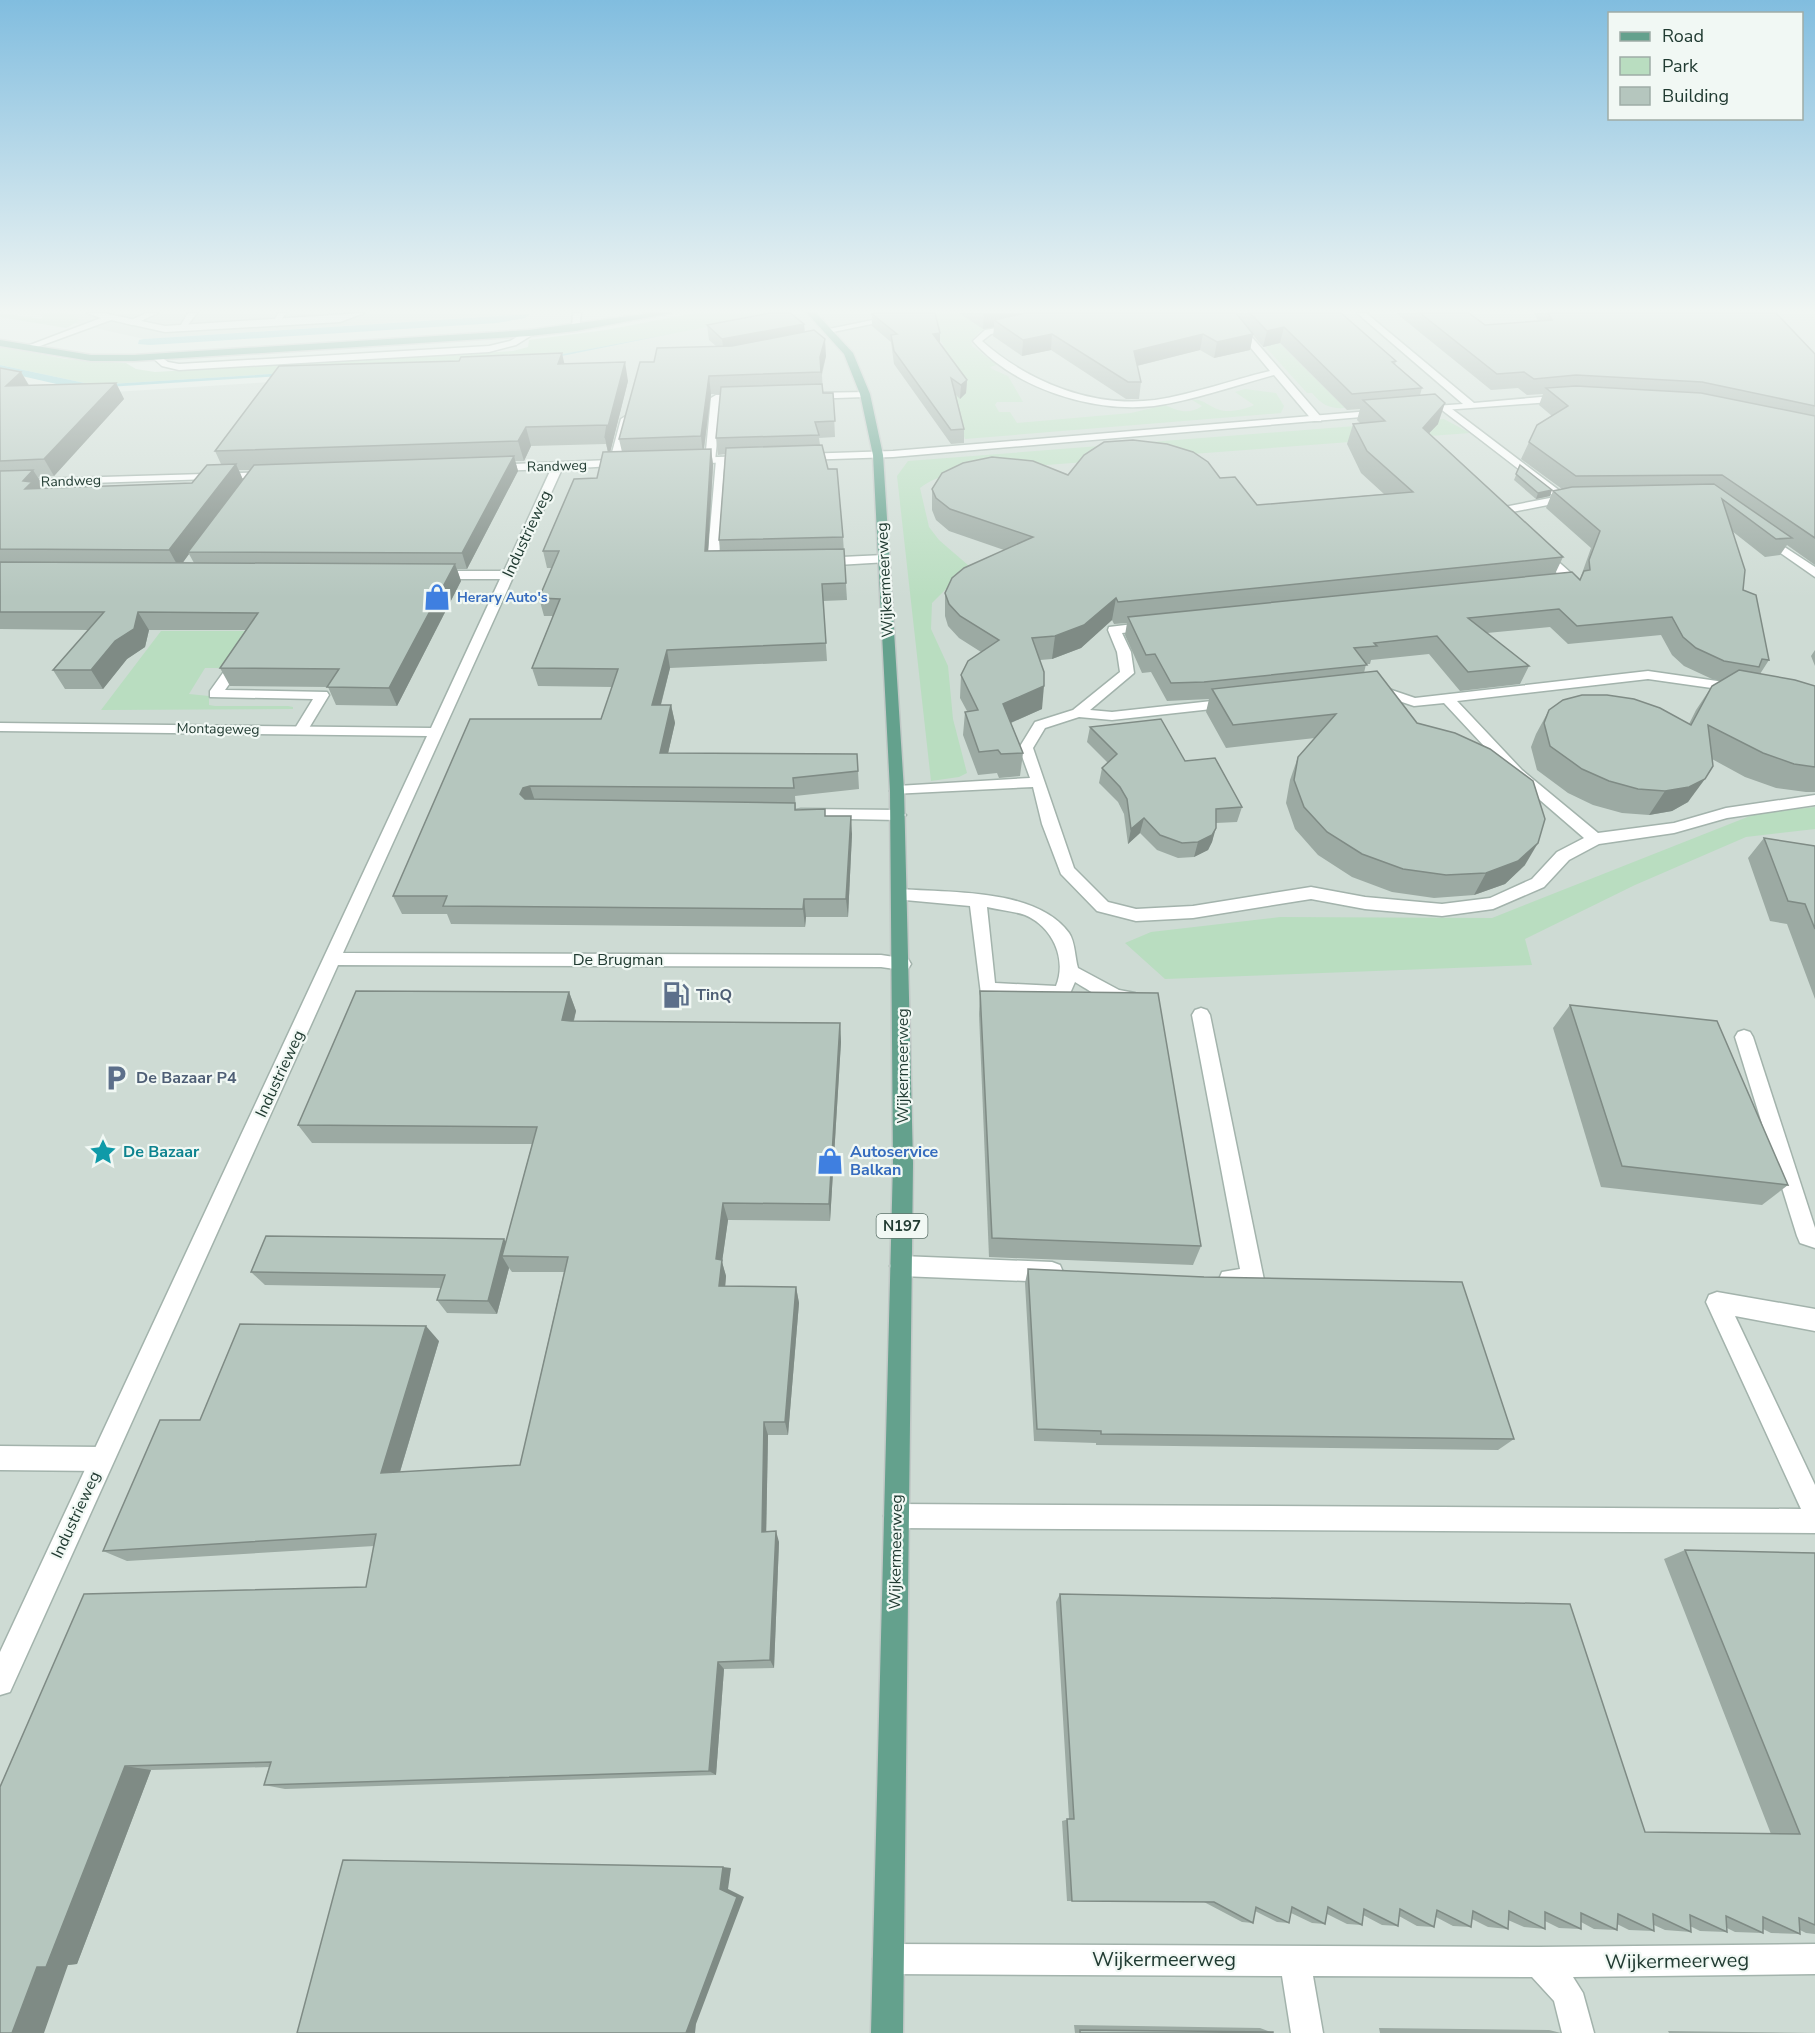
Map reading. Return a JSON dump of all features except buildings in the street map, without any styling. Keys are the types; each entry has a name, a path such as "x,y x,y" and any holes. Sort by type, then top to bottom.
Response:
{"main road":[{"name":"Wijkermeerweg","path":"868,408 878,455 897,790 902,964 901,1266 887,2033"}],"street":[{"path":"614,464 629,408"},
{"path":"716,408 713,564 736,563"},
{"path":"1307,408 1317,419"},
{"path":"1410,411 1445,408 1570,499 1498,511 1515,527"},
{"path":"788,458 878,455 1399,412"},
{"path":"678,462 765,459"},
{"name":"Randweg","path":"477,468 635,463"},
{"name":"Industrieweg","path":"0,1682 558,466"},
{"name":"Randweg","path":"0,483 254,478 280,473"},
{"path":"1752,528 1815,573"},
{"path":"1532,543 1575,583 1551,585"},
{"path":"806,562 884,559"},
{"path":"423,575 507,575"},
{"path":"1162,625 1114,630 1124,652 1127,673 1078,713 1040,725 1026,748 1031,767 1039,781 1050,824 1066,870 1102,907 1136,915 1193,912 1311,893 1365,903 1442,910 1493,903 1538,883 1563,856 1595,839 1674,828 1726,813 1815,800"},
{"path":"248,648 215,694 322,695 301,730"},
{"path":"1365,689 1377,687 1414,702 1648,675 1749,689"},
{"path":"1447,698 1492,751 1558,812 1595,839"},
{"path":"1078,713 1112,716 1250,701"},
{"name":"Montageweg","path":"0,727 436,732"},
{"path":"897,790 1018,785 1039,781"},
{"path":"786,814 898,815"},
{"path":"900,895 978,900 1031,910 1062,936 1070,972 1062,993 987,988 978,900"},
{"name":"De Brugman","path":"333,958 881,961 902,964"},
{"path":"1070,972 1116,996 1133,998"},
{"path":"1201,1015 1253,1280 1206,1278"},
{"path":"1744,1037 1807,1236 1815,1238"},
{"path":"901,1266 1076,1273"},
{"path":"1815,1320 1717,1302 1815,1512"},
{"path":"0,1458 102,1459"},
{"path":"896,1516 1815,1521"},
{"name":"Wijkermeerweg","path":"888,1959 1539,1962 1815,1959"},
{"path":"1295,1960 1307,2033"},
{"path":"1539,1962 1567,1993 1578,2033"}],"shaded area":[{"path":"0,408 1815,408 1815,2033 0,2033"}],"green space":[{"path":"954,408 997,408 999,412 1010,412 1017,423 1131,413 1153,408 1188,411 1199,408 1215,408 1228,411 1247,408 1283,408 1281,413 965,439"},
{"path":"1444,419 1470,433 993,469 945,476 920,488 929,527 939,540 976,572 946,589 932,603 931,629 948,666 953,719 967,773 959,777 931,781 897,476 908,461"},
{"path":"161,631 249,631 225,668 205,668 189,694 209,696 209,705 215,706 288,706 293,709 101,710"},
{"path":"1815,807 1815,829 1746,837 1635,885 1525,939 1532,965 1165,979 1125,943 1151,932 1280,917 1492,918 1755,814"}],"place":[{"name":"Herary Auto's","path":"437,597"},
{"name":"TinQ","path":"676,995"},
{"name":"De Bazaar P4","path":"116,1078"},
{"name":"De Bazaar","path":"103,1152"},
{"name":"Autoservice Balkan","path":"830,1161"}]}
